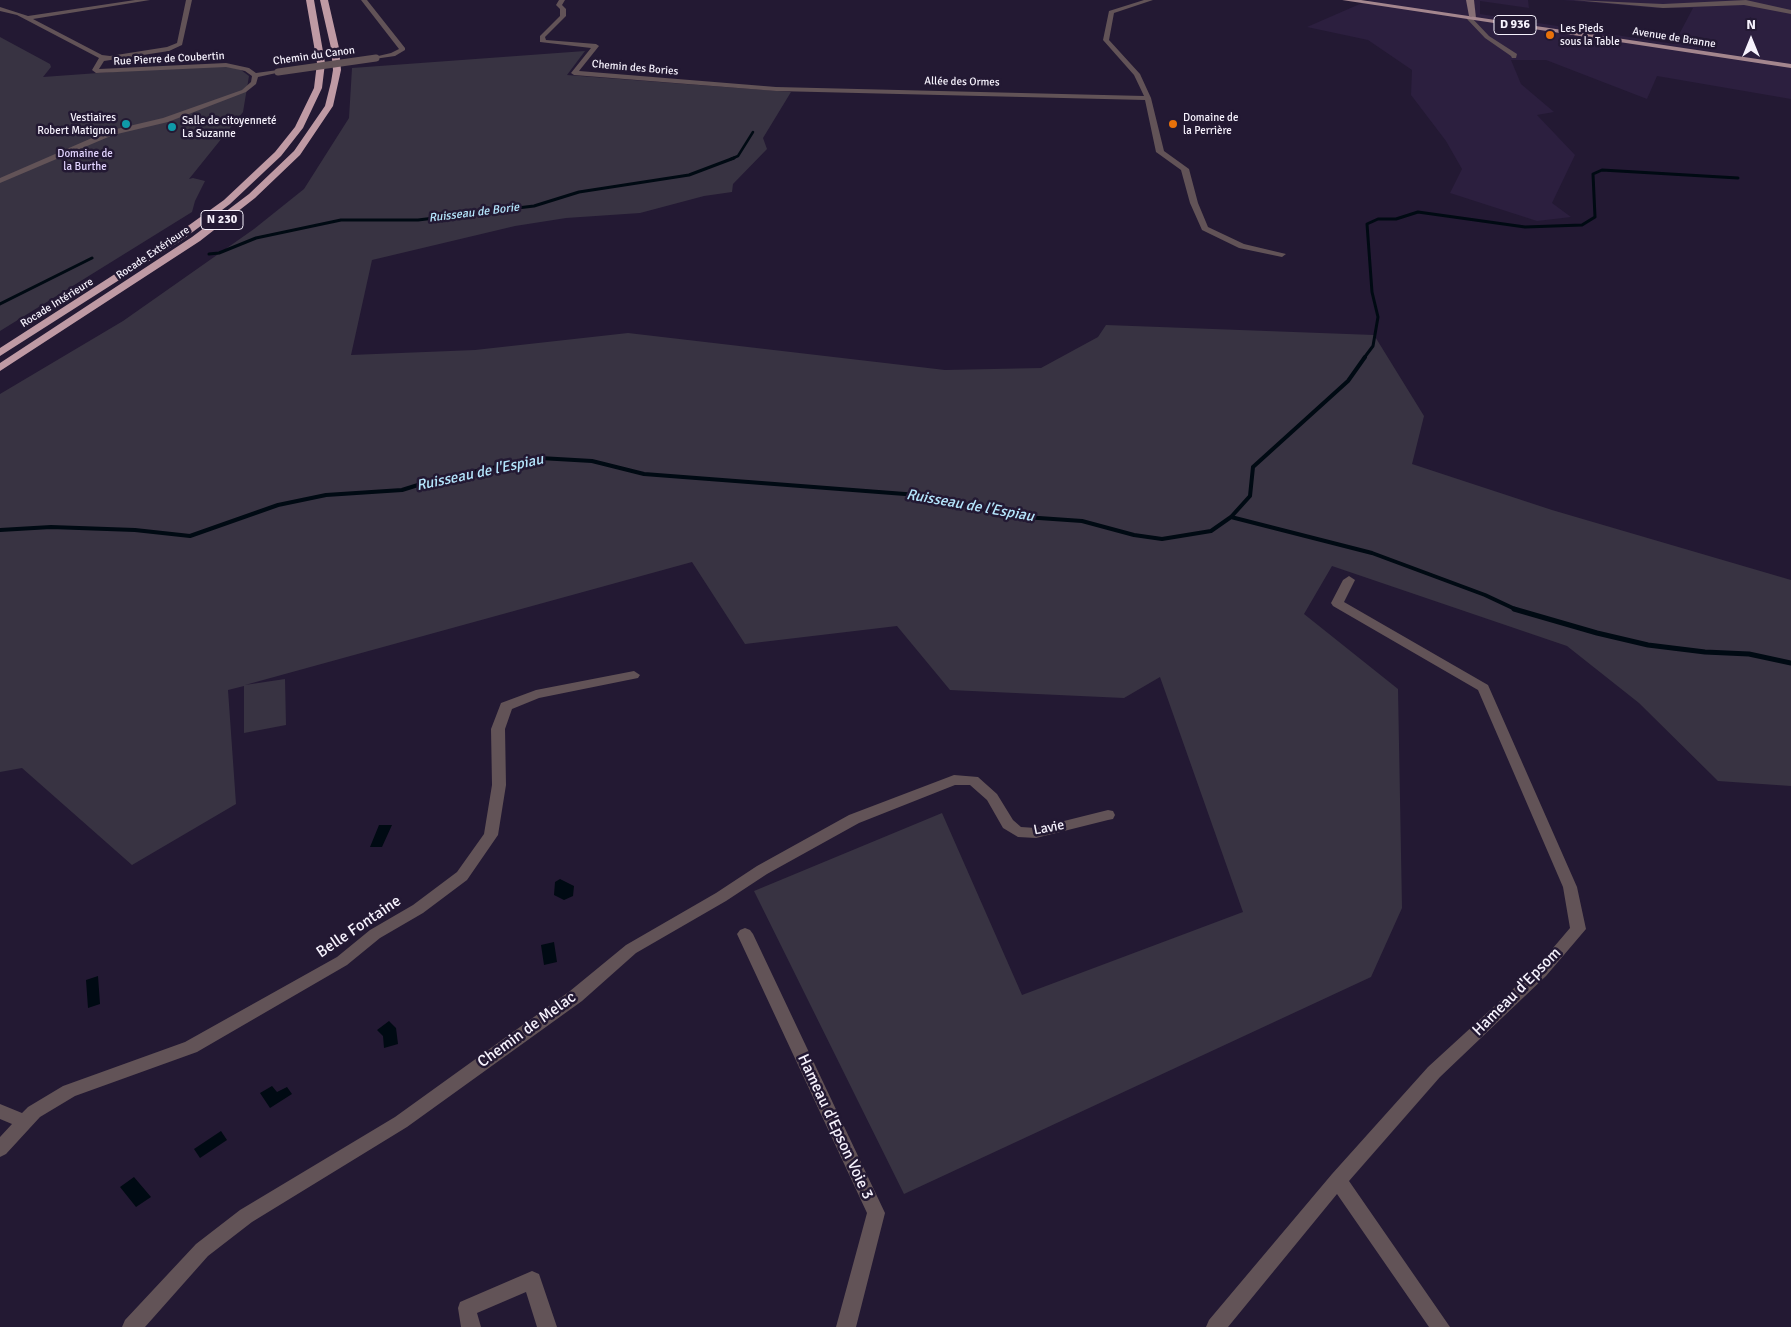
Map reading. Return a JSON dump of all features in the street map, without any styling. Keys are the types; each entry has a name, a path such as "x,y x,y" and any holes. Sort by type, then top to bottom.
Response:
{"highway":[{"name":"Rocade Intérieure","path":"0,353 178,238 227,202 278,154 300,128 318,88 321,63 310,0"},
{"name":"Rocade Extérieure","path":"0,368 196,239 252,196 297,153 329,106 335,82 337,70 335,48 324,0"}],"main road":[{"name":"Avenue de Branne","path":"1346,0 1471,17"},
{"name":"Avenue de Branne","path":"1364,0 1791,65"}],"street":[{"path":"28,18 147,0"},
{"path":"103,58 169,49 180,44 189,0"},
{"name":"Chemin du Canon","path":"255,75 376,58 393,55 403,49 364,0"},
{"name":"Chemin des Bories","path":"562,0 559,5 563,9 562,16 542,38 543,42 596,46 574,73 776,89"},
{"path":"1150,0 1111,12 1106,40 1137,74 1148,98 1160,152 1185,169 1194,202 1205,228 1242,246 1282,254"},
{"path":"1470,0 1471,17 1487,37 1515,55 1514,57"},
{"path":"1576,0 1663,6 1744,2 1791,12"},
{"name":"Rue Pierre de Coubertin","path":"0,9 28,18 103,58 95,70 98,72 226,64 247,69 255,75"},
{"path":"0,181 111,133 164,120 244,91 254,84 255,75"},
{"name":"Allée des Ormes","path":"776,89 1148,98"},
{"name":"Hameau d'Epsom","path":"1216,1327 1338,1180 1434,1072 1541,972 1578,928 1570,887 1483,688 1337,603 1348,580"},
{"name":"Belle Fontaine","path":"0,1149 34,1112 68,1091 191,1047 342,961 375,934 448,887 462,876 491,835 499,784 498,729 506,706 536,694 634,675"},
{"name":"Lavie","path":"954,780 973,780 992,796 1008,824 1018,832 1036,833 1108,815"},
{"name":"Chemin de Melac","path":"132,1327 202,1250 246,1216 401,1122 576,996 631,949 721,897 762,870 854,819 954,780"},
{"name":"Hameau d'Epson Voie 3","path":"745,934 876,1213 846,1327"},
{"path":"0,1111 25,1122"},
{"path":"1338,1180 1440,1327"},
{"path":"472,1327 467,1308 532,1280 547,1327"}],"shaded area":[{"path":"1369,0 1528,0 1529,8 1480,1 1480,14 1674,44 1693,8 1656,8 1563,0 1791,0 1791,99 1657,76 1647,99 1546,60 1511,60 1521,84 1554,112 1537,115 1575,155 1552,203 1571,217 1537,221 1450,193 1462,169 1446,141 1411,95 1412,70 1368,40 1307,27"},
{"path":"379,825 392,825 382,847 370,847"},
{"path":"560,879 574,886 573,896 564,900 554,895 555,882"},
{"path":"554,942 557,962 544,965 541,945"},
{"path":"98,976 100,1004 88,1008 86,980"},
{"path":"389,1021 396,1028 398,1044 384,1048 383,1036 377,1030"},
{"path":"272,1086 277,1092 287,1087 292,1094 270,1108 260,1093"},
{"path":"221,1131 227,1140 200,1158 194,1149"},
{"path":"134,1177 151,1197 136,1207 120,1187"}],"green space":[{"name":"Domaine de la Burthe","path":"0,37 50,64 51,67 43,77 195,66 230,67 241,70 249,76 243,112 189,179 205,181 192,212 0,331"},
{"path":"585,51 567,75 791,92 763,138 767,149 733,184 732,192 704,196 640,213 566,218 515,226 372,260 351,355 475,350 628,333 945,370 1041,368 1098,337 1106,325 1374,335 1424,416 1412,464 1552,510 1791,580 1791,786 1718,781 1639,703 1567,646 1332,566 1304,614 1398,689 1402,908 1371,977 904,1194 754,891 942,813 1022,995 1243,912 1160,677 1124,698 950,690 897,626 745,644 692,562 245,685 285,679 286,725 244,733 244,686 228,690 236,804 132,865 22,768 0,772 0,394 123,321 254,229 304,189 349,118 352,68"}],"waterway":[{"name":"Ruisseau de Borie","path":"731,159 738,156 753,132"},
{"name":"Ruisseau de Borie","path":"209,254 219,253 256,238 341,220 418,220 534,206 579,192 689,175 734,158"},
{"name":"Ruisseau de l'Espiau","path":"1364,358 1373,346 1378,317 1372,292 1367,224 1378,219 1396,219 1418,212 1525,227 1582,225 1595,217 1593,174 1602,170 1738,178"},
{"name":"Ruisseau de Borie","path":"0,304 92,258"},
{"name":"Ruisseau de l'Espiau","path":"1231,517 1250,496 1253,467 1348,381 1365,357"},
{"name":"Ruisseau de l'Espiau","path":"0,530 51,527 135,530 190,536 278,505 326,495 402,490 434,480 540,458 592,461 644,474 931,496 1010,516 1082,521 1134,535 1162,539 1211,531 1231,517"},
{"path":"1231,517 1372,553 1485,595 1516,610"},
{"path":"1516,610 1597,633 1648,645 1705,652 1749,654 1791,663"}],"place":[{"name":"Les Pieds sous la Table","path":"1550,35"},
{"name":"Vestiaires Robert Matignon","path":"126,124"},
{"name":"Domaine de la Perrière","path":"1173,124"},
{"name":"Salle de citoyenneté La Suzanne","path":"172,127"}]}
